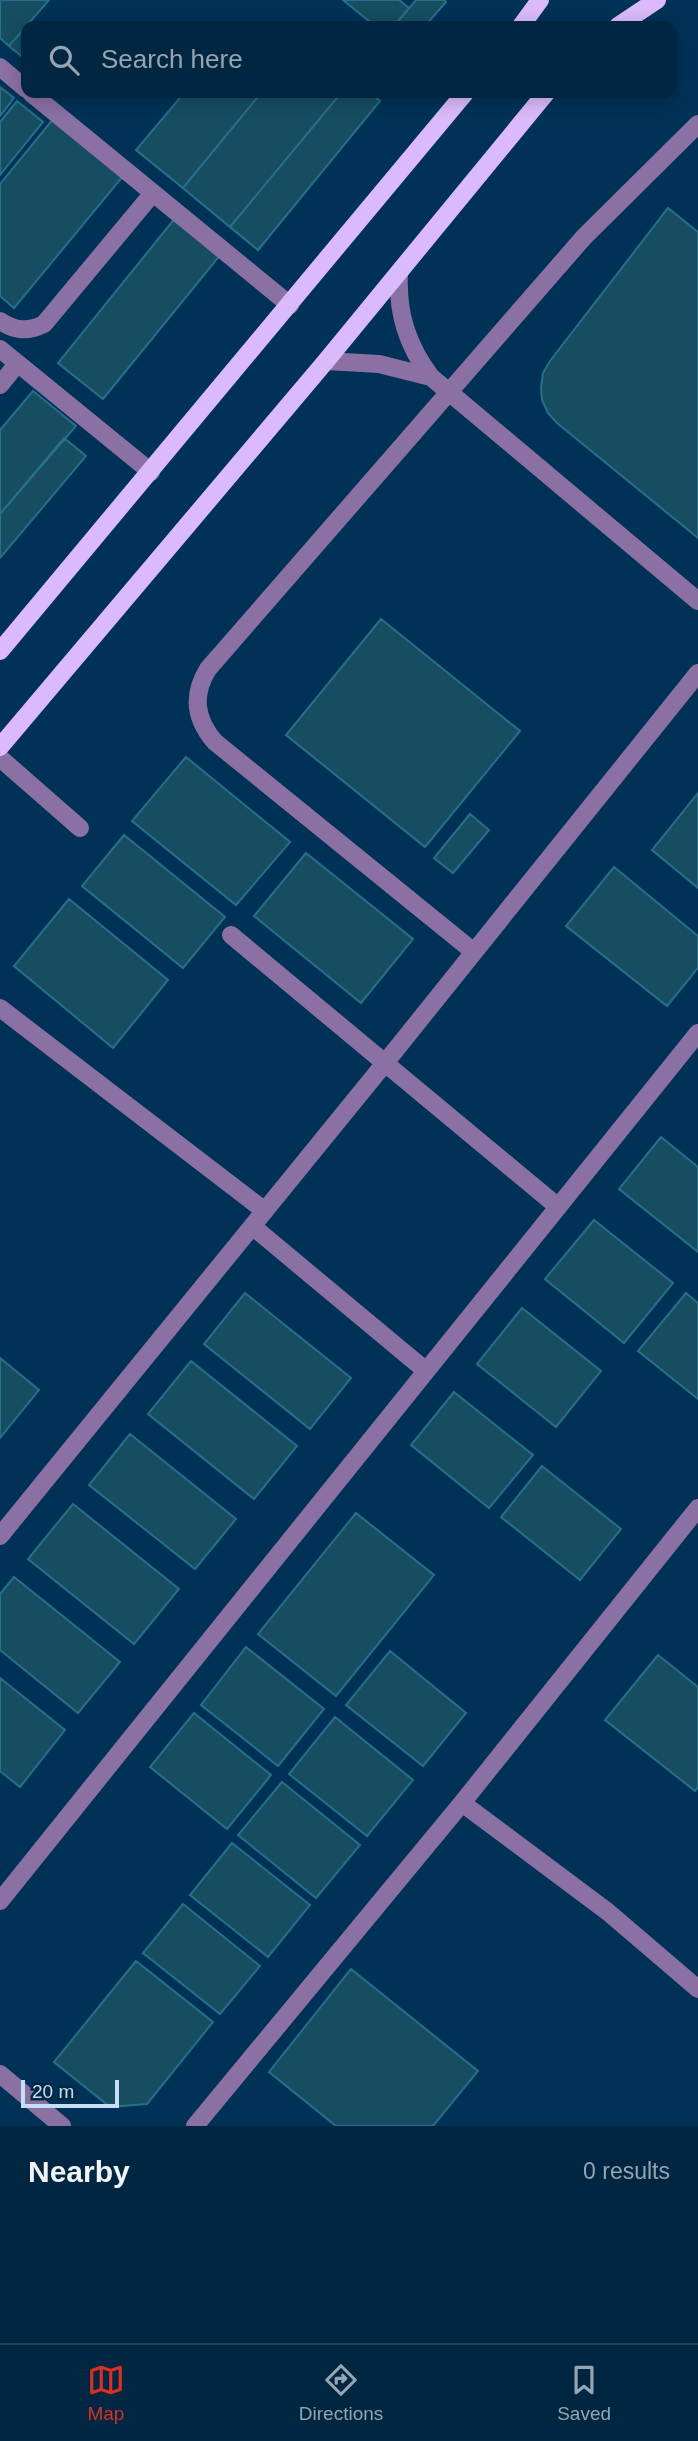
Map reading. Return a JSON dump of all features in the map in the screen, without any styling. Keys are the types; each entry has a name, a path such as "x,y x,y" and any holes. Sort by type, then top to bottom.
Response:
{"main road":[{"path":"525,21 540,0"},
{"path":"626,21 657,0"},
{"path":"0,651 461,98"},
{"path":"0,747 326,361 542,98"}],"street":[{"path":"0,67 21,85"},
{"path":"37,98 290,305"},
{"path":"474,952 215,742 200,720 197,693 208,669 584,237 698,124"},
{"path":"0,321 24,330 44,324 153,193"},
{"path":"398,273 398,295 408,339 431,377 698,601"},
{"path":"0,349 151,472"},
{"path":"326,361 379,364 431,377"},
{"path":"0,385 18,363"},
{"path":"0,1536 698,673"},
{"path":"0,758 80,828"},
{"path":"231,935 557,1206"},
{"path":"0,1008 265,1211"},
{"path":"0,1901 698,1033"},
{"path":"252,1226 425,1370"},
{"path":"195,2126 462,1803 698,1508"},
{"path":"462,1803 608,1912 698,1989"},
{"path":"0,2074 62,2126"}],"building":[{"path":"0,0 49,0 31,21 21,21 21,32 9,46 0,38"},
{"path":"343,0 399,0 409,8 398,21 369,21"},
{"path":"416,0 446,2 429,21 398,21"},
{"path":"21,32 21,56 9,46"},
{"path":"0,87 14,98 0,116"},
{"path":"180,98 257,98 183,188 136,150"},
{"path":"257,98 337,98 230,227 183,188"},
{"path":"337,98 376,98 380,101 258,250 230,227"},
{"path":"17,101 43,122 0,175 0,122"},
{"path":"54,118 124,175 14,308 0,296 0,184"},
{"path":"668,208 698,232 698,538 557,423 542,400 543,373 550,361"},
{"path":"176,217 221,254 103,399 58,363"},
{"path":"33,391 76,426 0,514 0,430"},
{"path":"64,438 86,456 0,558 0,514"},
{"path":"381,619 520,731 425,847 286,735"},
{"path":"186,757 290,842 236,905 132,821"},
{"path":"698,793 698,888 652,850"},
{"path":"470,814 489,830 453,873 434,858"},
{"path":"124,835 225,917 183,968 82,886"},
{"path":"306,853 413,939 361,1003 254,916"},
{"path":"614,867 698,936 698,968 667,1006 566,926"},
{"path":"69,899 168,980 113,1048 14,966"},
{"path":"661,1137 698,1167 698,1252 619,1189"},
{"path":"594,1220 673,1283 624,1343 545,1279"},
{"path":"245,1293 351,1378 310,1429 204,1344"},
{"path":"686,1293 698,1303 698,1399 638,1351"},
{"path":"522,1308 601,1371 556,1427 477,1364"},
{"path":"0,1358 39,1390 0,1438"},
{"path":"191,1361 297,1446 254,1499 148,1414"},
{"path":"454,1392 533,1455 489,1508 411,1445"},
{"path":"130,1434 236,1519 195,1569 89,1485"},
{"path":"542,1466 621,1529 580,1580 501,1517"},
{"path":"73,1504 179,1589 134,1644 28,1559"},
{"path":"356,1513 434,1575 336,1696 258,1634"},
{"path":"14,1577 120,1662 78,1713 0,1650 0,1594"},
{"path":"246,1647 324,1709 278,1766 201,1705"},
{"path":"390,1651 466,1713 423,1766 346,1705"},
{"path":"658,1655 698,1687 698,1787 695,1791 605,1720"},
{"path":"0,1678 65,1730 20,1787 0,1771"},
{"path":"194,1713 271,1775 227,1829 150,1767"},
{"path":"335,1717 413,1780 367,1836 289,1774"},
{"path":"282,1782 360,1845 316,1898 238,1835"},
{"path":"232,1843 310,1905 268,1957 190,1895"},
{"path":"183,1904 260,1966 220,2014 143,1953"},
{"path":"136,1961 213,2022 147,2104 110,2107 54,2062"},
{"path":"351,1969 478,2071 433,2126 336,2126 269,2072"}]}
